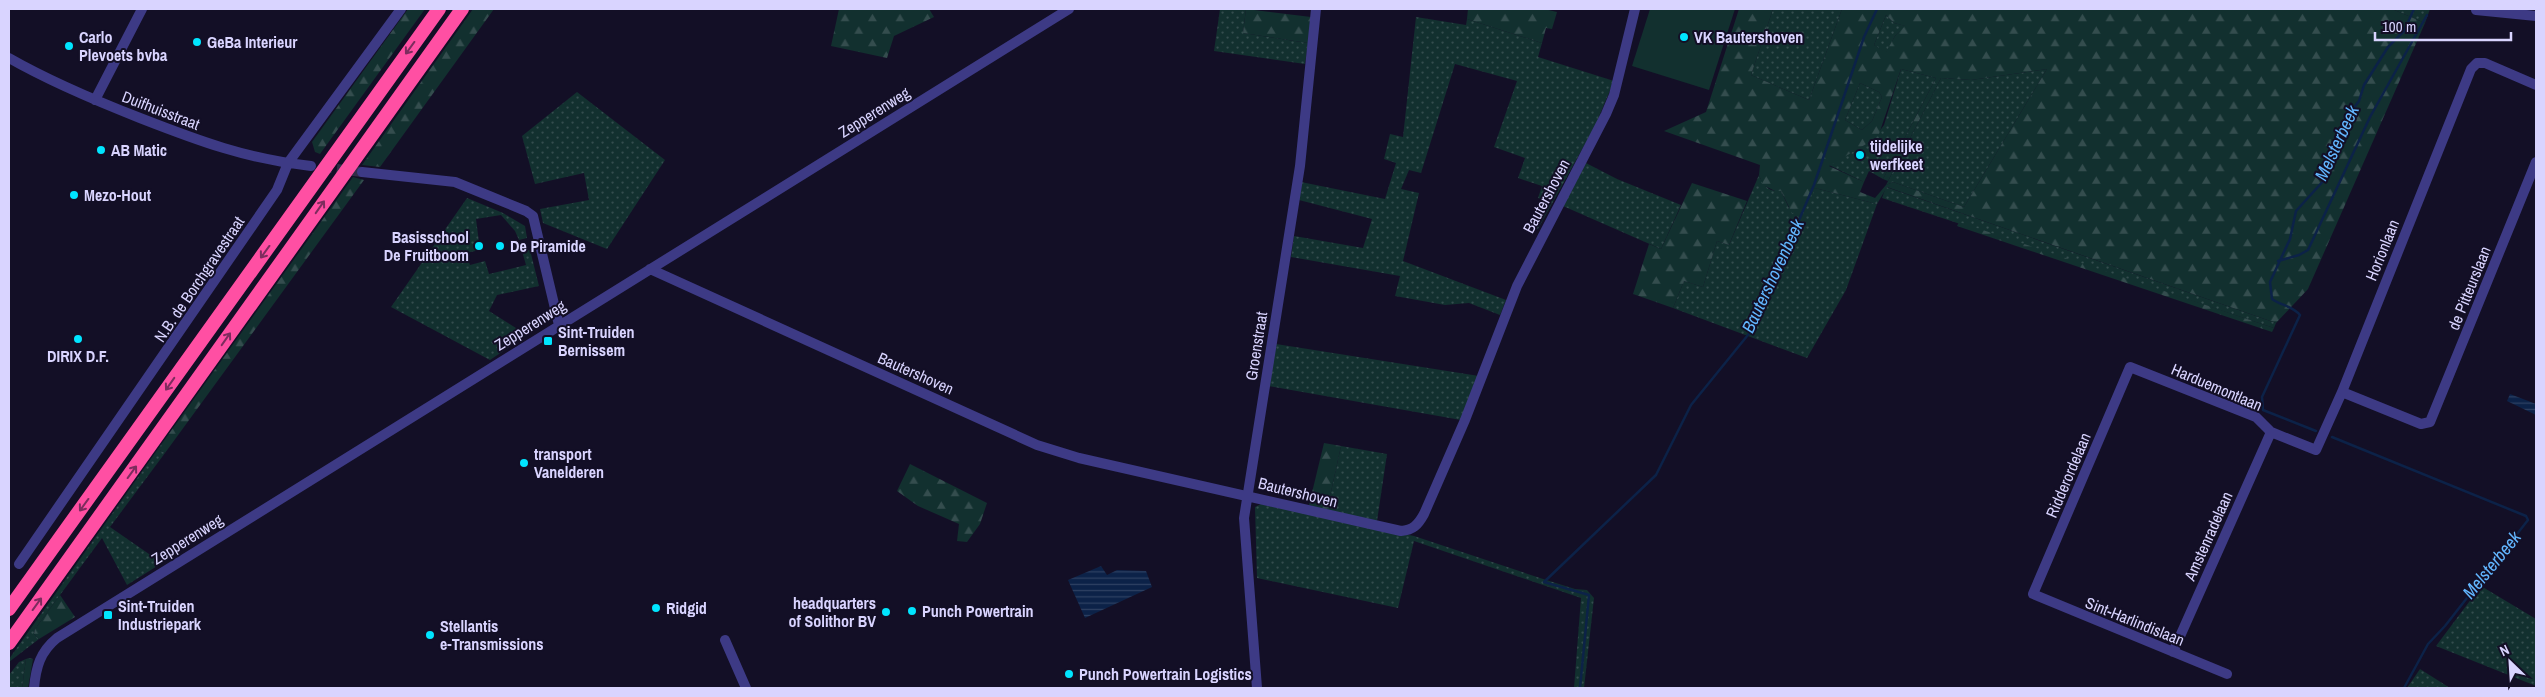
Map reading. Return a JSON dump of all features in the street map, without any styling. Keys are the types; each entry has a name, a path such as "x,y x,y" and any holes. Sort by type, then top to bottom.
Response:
{"highway":[{"path":"9,609 439,9"},
{"path":"9,644 462,9"}],"street":[{"path":"94,100 142,9"},
{"name":"N.B. de Borchgravestraat","path":"18,564 277,190 288,164 401,9"},
{"name":"Zepperenweg","path":"34,688 41,655 57,638 1069,9"},
{"name":"Groenstraat","path":"1257,688 1244,526 1247,495 1300,166 1316,9"},
{"name":"Bautershoven","path":"650,269 1037,445 1079,458 1401,531 1409,530 1419,523 1465,420 1517,286 1592,142 1611,101 1635,9"},
{"path":"2476,10 2536,16"},
{"name":"Duifhuisstraat","path":"9,58 69,90 224,150 272,162 311,166"},
{"name":"Horionlaan","path":"2316,450 2342,392 2471,69 2477,63 2485,63 2536,84"},
{"name":"de Pitteurslaan","path":"2342,392 2421,424 2427,424 2532,186 2536,162"},
{"path":"362,172 455,182 526,211 533,216 559,325"},
{"name":"Harduemontlaan","path":"2130,367 2256,417 2271,432 2316,450"},
{"name":"Ridderordelaan","path":"2033,594 2130,367"},
{"name":"Amstenradelaan","path":"2173,652 2271,432"},
{"name":"Sint-Harlindislaan","path":"2033,594 2227,674"},
{"path":"725,640 746,688"}],"green space":[{"path":"408,9 425,9 320,154 315,152 312,142"},
{"path":"473,9 494,9 380,167 362,165"},
{"path":"839,9 929,9 934,17 894,36 887,58 831,46"},
{"path":"1220,9 1246,9 1243,33 1308,43 1305,64 1214,51"},
{"path":"1246,9 1311,17 1308,43 1243,33"},
{"path":"1468,9 1544,9 1557,12 1552,29 1546,28 1542,43 1467,19"},
{"name":"VK Bautershoven","path":"1650,9 1735,9 1709,90 1632,66"},
{"path":"1739,9 1773,9 1751,75 1809,100 1842,9 2392,9 2425,23 2308,289 2276,323 1887,187 1877,204 1815,188 1808,205 1802,211 1792,213 1781,191 1775,191 1763,185 1759,175 1760,165 1664,131 1706,112","holes":["1886,15 1894,23 1905,26 1895,36 1886,52 1874,45","1901,69 1936,78 1883,179 1888,181 1941,78 1971,80 2047,69 1964,207 1893,182 1886,185 1875,198 1860,192 1864,182 1829,166 1873,140 1879,134","1860,83 1879,92 1882,97 1872,121 1862,130 1845,120"]},
{"path":"1773,9 1842,9 1809,100 1751,75"},
{"path":"2392,9 2430,9 2425,23"},
{"path":"1886,15 1894,23 1906,26 1895,36 1886,53 1874,45"},
{"path":"1416,17 1466,25 1467,19 1542,43 1538,57 1614,81 1595,126 1538,229 1531,226 1541,199 1538,198 1542,186 1518,178 1525,158 1494,147 1517,81 1455,64 1421,173 1409,170 1401,189 1419,193 1403,261 1506,300 1500,315 1469,303 1445,305 1395,296 1400,276 1291,257 1294,236 1363,248 1372,219 1299,200 1301,182 1385,199 1396,163 1384,159 1390,134 1403,137"},
{"path":"1901,69 1936,78 1883,179 1869,171 1864,182 1829,165 1873,140 1884,125"},
{"path":"2047,69 1964,207 1893,182 1886,185 1941,78 1971,80"},
{"path":"1860,83 1879,92 1882,97 1872,121 1862,130 1845,120"},
{"path":"577,92 665,160 607,249 543,223 540,209 589,200 584,173 535,184 522,136"},
{"path":"1586,163 1617,179 1681,205 1661,249 1563,206"},
{"path":"1759,175 1767,187 1781,191 1789,208 1815,188 1877,204 1846,290 1807,358 1673,308 1684,281 1703,287 1717,241 1729,245"},
{"path":"353,177 364,180 165,453 158,449"},
{"path":"1692,183 1747,201 1729,245 1717,241 1703,287 1684,281 1673,308 1633,294 1649,244 1661,249"},
{"path":"1886,187 2276,323 2274,328 1882,198"},
{"path":"467,198 503,213 525,226 527,238 519,240 515,231 501,215 476,219 480,250 466,253 470,265 485,261 489,274 526,265 522,251 530,250 539,286 497,295 489,311 527,335 490,360 391,307"},
{"path":"1959,222 2274,328 2272,332 1957,226"},
{"path":"1276,344 1479,376 1461,420 1268,386"},
{"path":"1324,443 1341,446 1327,510 1309,505"},
{"path":"1341,446 1387,454 1377,521 1327,510"},
{"path":"158,449 165,453 110,527 162,563 127,585 102,538 35,629 34,634 39,639 9,662 9,659"},
{"path":"910,464 987,503 980,524 967,542 957,541 959,524 918,506 897,491"},
{"path":"1261,504 1414,536 1575,589 1587,590 1594,598 1584,688 1574,688 1581,598 1414,541 1398,608 1257,578 1255,507"},
{"path":"2481,586 2536,619 2536,686 2436,646"},
{"path":"60,595 75,617 39,639 34,634 35,629"},
{"path":"26,659 22,688 9,688 9,675 19,662"},
{"path":"26,659 33,659 28,688 22,688"},
{"path":"2420,669 2450,688 2407,688"}],"water":[{"path":"2510,394 2536,404 2536,415 2507,401"},
{"path":"1101,566 1107,575 1117,570 1146,571 1152,587 1085,618 1068,580"}],"waterway":[{"name":"Bautershovenbeek","path":"1580,688 1589,595 1544,582 1656,475 1691,405 1752,330 1814,185 1864,37 1877,9"},
{"name":"Melsterbeek","path":"2316,431 2263,410 2262,397 2300,315 2272,299 2270,282 2290,239 2296,211 2326,178 2331,156 2349,114 2359,101 2364,85 2388,47 2404,31 2414,9"},
{"path":"2278,261 2299,255 2308,250 2370,117 2427,15"},
{"name":"Melsterbeek","path":"2332,437 2526,516 2528,520 2445,626 2428,644 2404,688"}],"tunnel":[{"path":"322,167 362,172"}],"place":[{"name":"VK Bautershoven","path":"1684,37"},
{"name":"GeBa Interieur","path":"197,42"},
{"name":"Carlo Plevoets bvba","path":"69,46"},
{"name":"AB Matic","path":"101,150"},
{"name":"tijdelijke werfkeet","path":"1860,155"},
{"name":"Mezo-Hout","path":"74,195"},
{"name":"Basisschool De Fruitboom","path":"479,246"},
{"name":"De Piramide","path":"500,246"},
{"name":"DIRIX D.F.","path":"78,339"},
{"name":"Sint-Truiden Bernissem","path":"548,341"},
{"name":"transport Vanelderen","path":"524,463"},
{"name":"Ridgid","path":"656,608"},
{"name":"Punch Powertrain","path":"912,611"},
{"name":"headquarters of Solithor BV","path":"886,612"},
{"name":"Sint-Truiden Industriepark","path":"108,615"},
{"name":"Stellantis e-Transmissions","path":"430,635"},
{"name":"Punch Powertrain Logistics","path":"1069,674"}]}
